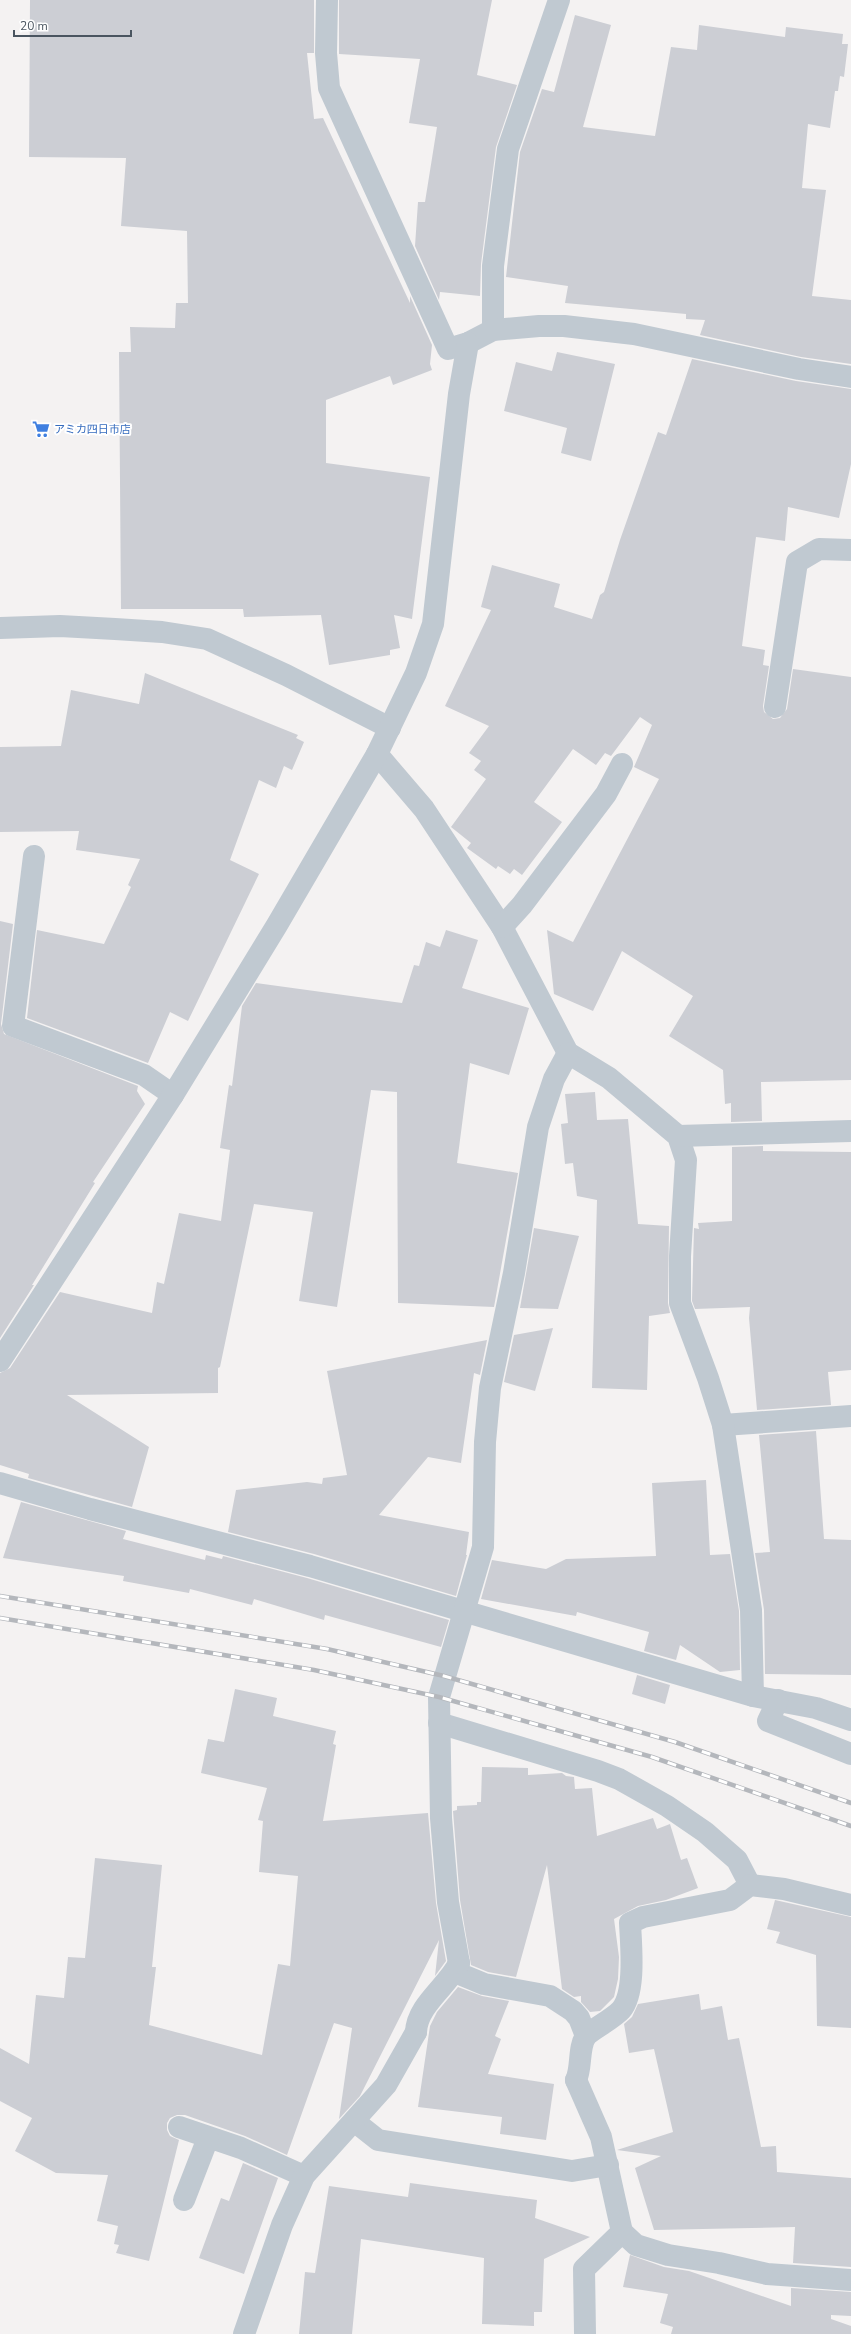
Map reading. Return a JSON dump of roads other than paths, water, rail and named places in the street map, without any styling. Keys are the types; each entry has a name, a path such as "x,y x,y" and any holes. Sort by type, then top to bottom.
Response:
{"street":[{"path":"327,0 326,53 329,88 448,349 468,343 493,330 558,326 634,334 799,369 851,377"},
{"path":"493,330 493,266 508,149 558,0"},
{"path":"0,1361 173,1095 277,925 377,754 416,673 433,624 459,394 468,343"},
{"path":"775,707 797,562 819,549 851,550"},
{"path":"0,628 60,626 162,632 207,639 286,675 390,728"},
{"path":"377,754 424,809 502,927 568,1053 609,1078 678,1136 686,1160 680,1256 680,1303 708,1378 723,1425 751,1610 753,1696"},
{"path":"502,927 522,905 606,794 622,764"},
{"path":"34,856 13,1026 144,1075 173,1095"},
{"path":"244,2334 282,2225 304,2176 386,2084 416,2032 416,2022 443,1984 457,1968 448,1902 442,1818 438,1698 466,1611 483,1547 485,1442 490,1388 514,1273 538,1127 554,1079 568,1053"},
{"path":"678,1136 851,1131"},
{"path":"723,1425 851,1416"},
{"path":"0,1483 90,1509 310,1566 753,1696 816,1708 851,1720"},
{"path":"778,1700 768,1721 851,1754"},
{"path":"439,1723 598,1771 619,1779 668,1806 705,1832 737,1860 750,1884"},
{"path":"586,2036 621,2009 626,1999 630,1978 630,1923 643,1917 730,1900 750,1884 784,1889 851,1905"},
{"path":"457,1968 484,1984 550,1996 579,2018 586,2036 580,2059 580,2073 576,2080 600,2137 608,2165 622,2232 636,2245 668,2255 719,2263 767,2274 851,2280"},
{"path":"354,2121 378,2140 572,2171 608,2165"},
{"path":"179,2126 208,2138 241,2148 304,2176"},
{"path":"184,2200 208,2138"},
{"path":"586,2333 584,2269 622,2232"}],"railway":[{"path":"0,1596 327,1649 444,1676 675,1742 851,1803"},
{"path":"0,1618 314,1670 439,1697 652,1757 851,1826"}],"place":[{"name":"アミカ四日市店","path":"41,429"}]}
